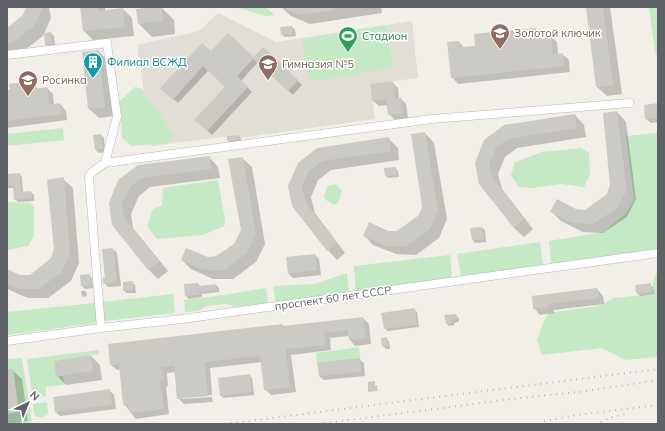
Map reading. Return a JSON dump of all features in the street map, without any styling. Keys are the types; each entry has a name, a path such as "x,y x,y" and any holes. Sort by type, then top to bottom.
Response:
{"street":[{"path":"7,56 107,43 116,116 105,164"},
{"path":"101,328 89,177 92,172 105,164 432,119 630,103"},
{"name":"проспект 60 лет СССР","path":"7,341 182,319 658,253"}],"shaded area":[{"name":"Гимназия №5","path":"218,13 276,42 412,21 418,78 370,84 375,119 239,138 239,135 227,136 227,138 223,137 152,146 137,45 199,31"}],"green space":[{"path":"236,7 266,7 274,15 265,16"},
{"path":"649,7 658,7 658,56 655,53"},
{"name":"Стадион","path":"386,25 393,68 309,82 302,39"},
{"path":"135,87 142,89 175,136 166,143 132,146 122,138 120,101"},
{"path":"63,128 64,140 7,146 7,134"},
{"path":"658,133 658,250 551,265 549,241 604,232 627,212 634,199 626,136"},
{"path":"581,148 589,153 590,174 584,187 561,184 532,188 519,187 511,175 515,162 542,152"},
{"path":"218,180 225,221 224,226 203,235 157,239 147,226 153,209 162,206 163,188"},
{"path":"336,184 342,191 338,203 334,205 324,197 327,186"},
{"path":"7,202 30,203 34,207 34,236 28,246 7,250"},
{"path":"540,242 543,266 461,276 457,254"},
{"path":"450,255 452,274 448,280 356,292 354,266"},
{"path":"658,270 658,357 626,360 602,348 542,355 537,340 544,320 549,313 598,306 614,298 653,294 653,281"},
{"path":"347,273 349,293 276,303 273,286 315,284"},
{"path":"266,288 268,304 236,307 227,304 206,306 199,311 185,312 184,300"},
{"path":"173,294 175,313 105,321 102,302"},
{"path":"95,303 97,323 7,335 7,312"},
{"path":"359,347 360,358 317,362 316,353"},
{"path":"99,350 99,354 54,361 56,376 63,376 64,385 46,387 46,396 34,396 32,392 27,359"},
{"path":"22,358 32,422 7,424 7,359"},
{"path":"47,402 48,414 42,418 35,416 33,404"}],"building":[{"path":"26,7 43,7 34,26 12,43 7,44 7,28 23,15"},
{"path":"80,7 97,7 98,11 123,8 125,27 83,31"},
{"path":"161,7 163,21 138,24 136,9"},
{"path":"280,7 334,7 334,10 300,15"},
{"path":"586,7 603,7 613,85 596,87"},
{"path":"292,26 293,34 281,35 280,27"},
{"name":"Золотой ключик","path":"536,28 537,36 551,35 553,54 563,53 564,66 451,78 447,42 459,41 460,47 475,46 474,34"},
{"path":"51,32 52,44 45,45 44,33"},
{"path":"228,33 254,57 263,47 298,80 288,91 253,59 237,76 248,87 207,131 194,120 225,87 203,66 173,100 160,88 202,43 211,51"},
{"name":"Филиал ВСЖД","path":"99,50 105,107 88,109 82,52"},
{"name":"Росинка","path":"31,81 32,89 47,87 49,105 60,103 62,114 7,121 7,90 10,90 9,84"},
{"path":"393,81 395,98 401,98 403,113 388,115 386,99 372,101 370,84"},
{"path":"658,103 658,118 645,119 644,105"},
{"path":"617,111 627,190 617,208 593,224 573,223 550,212 557,199 576,209 585,210 607,194 610,185 603,113"},
{"path":"575,114 577,128 508,139 496,148 489,164 493,179 524,219 514,228 479,184 475,163 484,140 504,125"},
{"path":"425,132 438,210 430,229 406,246 386,246 363,236 369,222 388,231 397,231 419,215 422,206 411,134"},
{"path":"101,134 103,149 95,150 93,135"},
{"path":"239,135 239,139 227,141 227,136"},
{"path":"389,137 391,151 322,161 309,171 302,187 306,203 337,243 327,251 292,206 288,186 298,163 317,148"},
{"path":"210,156 211,169 141,178 130,187 122,204 124,218 159,261 148,270 112,225 109,203 118,180 138,165"},
{"path":"243,157 256,234 247,253 224,270 203,270 181,260 186,248 208,257 216,256 234,244 241,230 228,159"},
{"path":"396,167 397,175 385,176 384,168"},
{"path":"20,173 21,192 31,191 32,198 14,200 13,185 7,186 7,174"},
{"path":"64,177 70,253 62,272 38,289 18,289 7,284 7,269 20,275 30,275 51,258 54,249 47,180"},
{"path":"482,227 484,239 472,240 470,228"},
{"path":"113,248 117,282 103,284 103,278 105,278 102,249"},
{"path":"315,254 317,270 288,274 286,257"},
{"path":"90,274 91,285 81,286 80,275"},
{"path":"133,281 133,290 123,291 123,282"},
{"path":"198,283 199,286 216,284 217,290 199,291 200,295 185,296 184,284"},
{"path":"651,283 652,292 636,293 635,285"},
{"path":"597,288 599,298 548,304 549,307 533,309 532,296"},
{"path":"415,308 417,325 384,329 381,313"},
{"path":"456,314 457,319 451,320 452,323 446,324 444,315"},
{"path":"363,317 366,338 349,340 348,330 324,333 326,345 286,349 290,387 264,390 260,356 205,362 208,396 177,399 174,366 161,367 163,381 160,381 164,409 130,413 128,404 123,405 119,364 110,365 108,344 283,324 283,326"},
{"path":"387,337 388,346 382,347 381,338"},
{"path":"91,355 93,371 56,377 54,361"},
{"path":"360,358 361,372 319,376 317,362"},
{"path":"7,369 13,369 19,412 7,414"},
{"path":"250,374 252,392 220,396 218,378"},
{"path":"375,381 375,386 377,385 378,391 368,392 368,382"},
{"path":"110,389 112,405 55,412 53,397"}],"railway":[{"path":"225,424 658,369"},
{"path":"318,424 587,391 658,380"},
{"path":"544,421 576,415 658,405"},
{"path":"595,424 629,413"}],"place":[{"name":"Золотой ключик","path":"500,50"},
{"name":"Стадион","path":"348,53"},
{"name":"Филиал ВСЖД","path":"93,79"},
{"name":"Гимназия №5","path":"268,81"},
{"name":"Росинка","path":"28,97"}]}
